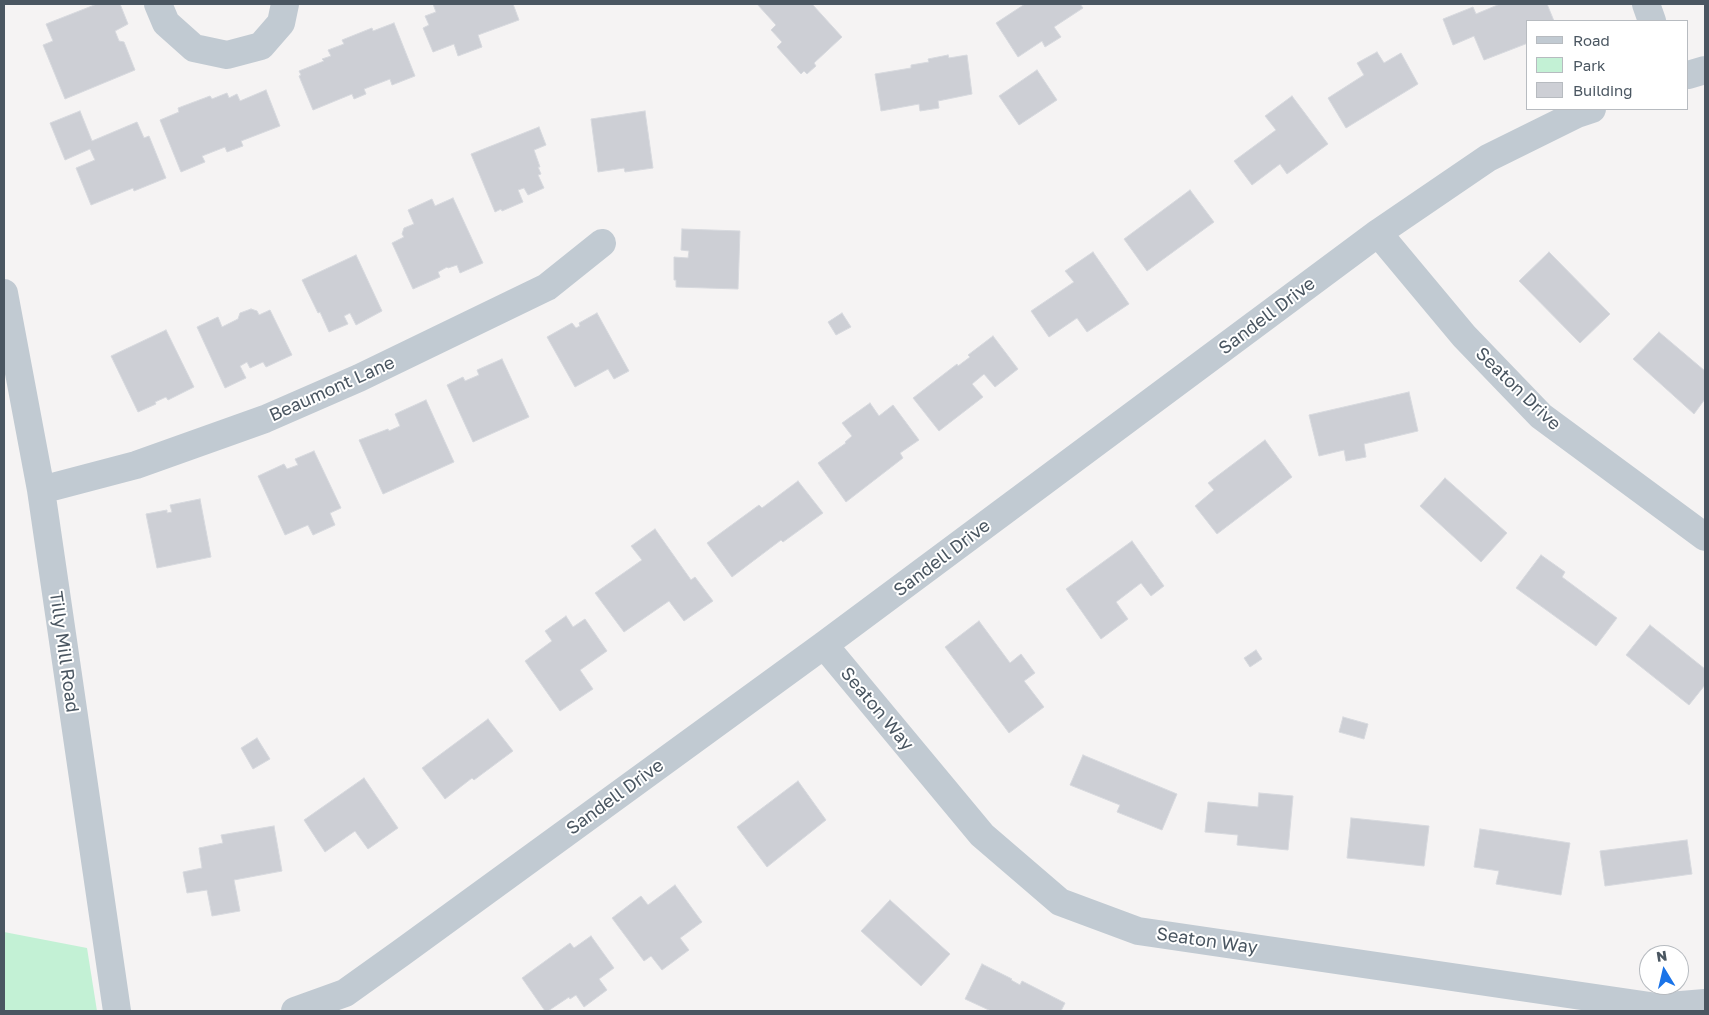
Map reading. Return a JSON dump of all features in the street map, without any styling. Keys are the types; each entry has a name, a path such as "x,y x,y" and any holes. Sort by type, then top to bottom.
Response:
{"street":[{"path":"158,4 166,23 194,48 227,55 261,46 280,23 285,4"},
{"path":"1646,4 1652,20"},
{"path":"1689,75 1705,70"},
{"name":"Sandell Drive","path":"295,1011 345,992 824,646 1378,233 1488,158 1577,114 1589,110"},
{"name":"Seaton Drive","path":"1378,233 1464,336 1541,416 1705,537"},
{"name":"Beaumont Lane","path":"41,490 136,465 265,419 350,382 547,288 602,243"},
{"name":"Tilly Mill Road","path":"4,293 41,490 117,1011"},
{"name":"Seaton Way","path":"824,646 982,835 1060,902 1138,931 1657,1006 1705,1003"}],"green space":[{"path":"4,932 87,948 97,1011 4,1011"}],"building":[{"path":"97,4 120,4 128,24 115,31 119,41 124,42 135,70 65,99 43,45 53,41 46,24"},
{"path":"433,4 513,4 519,20 478,35 482,47 458,56 454,44 433,52 423,28 429,25 425,16 436,12"},
{"path":"757,4 812,4 842,37 814,63 816,66 807,74 804,71 801,74 777,47 782,42 771,30 776,25"},
{"path":"1025,4 1080,4 1083,8 1054,27 1061,37 1045,47 1042,41 1018,57 996,23"},
{"path":"1500,4 1547,4 1554,20 1526,20 1526,44 1484,60 1474,36 1453,45 1443,19 1473,7 1476,14"},
{"path":"394,23 415,76 392,85 390,79 364,89 366,94 354,99 352,94 313,110 299,76 301,75 299,71 324,61 322,59 331,56 328,50 344,44 342,40 372,28 373,31"},
{"path":"1377,52 1384,63 1401,53 1418,84 1346,128 1328,98 1364,75 1357,63"},
{"path":"948,55 949,58 967,55 972,94 938,101 939,108 920,111 919,104 881,111 875,74 911,68 911,65 929,62 928,59"},
{"path":"1037,70 1057,100 1019,125 999,96"},
{"path":"266,90 280,126 241,141 243,146 227,152 225,147 202,156 205,162 181,172 160,120 179,112 178,108 210,96 212,99 227,93 229,98 237,94 240,101"},
{"path":"1292,96 1328,144 1287,174 1280,164 1252,185 1234,161 1276,130 1265,116"},
{"path":"80,111 92,141 137,122 144,138 149,136 166,178 134,191 133,188 91,205 76,168 95,160 90,149 65,160 50,123"},
{"path":"645,111 653,168 625,172 624,168 598,172 591,119"},
{"path":"539,127 546,145 534,150 540,167 538,167 541,174 538,175 544,188 528,195 524,188 518,190 523,202 495,212 471,154"},
{"path":"1190,190 1214,222 1147,271 1124,239"},
{"path":"453,198 483,263 460,273 457,265 447,267 438,272 440,277 413,289 392,243 404,237 402,234 404,228 414,224 408,210 432,199 435,206"},
{"path":"682,229 740,231 738,289 676,287 676,280 674,280 674,257 688,258 689,251 681,250"},
{"path":"1093,252 1129,304 1087,332 1077,318 1049,337 1031,311 1074,282 1065,271"},
{"path":"1549,252 1610,314 1580,343 1519,281"},
{"path":"356,255 382,311 356,325 350,313 344,316 348,324 329,332 302,280"},
{"path":"251,309 257,311 259,315 270,310 292,355 266,367 263,362 250,368 247,362 240,366 246,378 225,388 197,327 218,317 222,327 238,319 240,313"},
{"path":"597,313 629,371 614,379 608,369 575,387 547,337 572,323 576,328 580,326 579,323"},
{"path":"842,313 851,327 836,335 828,322"},
{"path":"166,330 194,387 168,400 166,397 138,412 111,356"},
{"path":"1659,332 1705,371 1705,399 1694,414 1633,359"},
{"path":"993,336 1018,369 995,387 984,374 972,384 983,397 939,431 913,398 957,364 958,366 970,357 968,355"},
{"path":"502,359 529,417 473,442 447,385 463,377 465,381 479,375 477,370"},
{"path":"1409,392 1418,431 1364,444 1366,457 1346,461 1344,450 1319,456 1309,415"},
{"path":"426,400 454,462 383,494 359,440 400,426 395,414"},
{"path":"870,403 879,416 893,405 919,440 900,453 903,458 846,502 818,463 846,443 852,436 842,423"},
{"path":"1265,440 1292,477 1217,534 1195,506 1214,490 1208,483"},
{"path":"314,451 341,508 330,513 335,525 313,535 308,525 285,535 258,476 284,464 287,469 298,465 295,459"},
{"path":"1445,478 1507,533 1481,562 1420,506"},
{"path":"798,481 823,513 783,542 781,540 732,577 707,543 759,505 762,508"},
{"path":"200,499 211,557 157,568 146,514 167,510 167,513 172,512 170,505"},
{"path":"655,529 691,580 695,577 713,601 684,621 669,601 624,632 595,593 642,560 631,546"},
{"path":"1132,541 1164,586 1151,596 1141,583 1116,602 1128,619 1101,639 1066,589"},
{"path":"1541,555 1565,572 1562,577 1617,618 1596,646 1516,588"},
{"path":"566,616 573,627 585,619 607,651 580,670 593,689 560,711 525,661 552,641 545,631"},
{"path":"979,621 1010,663 1021,654 1035,673 1024,681 1044,707 1009,733 945,647"},
{"path":"1650,625 1705,669 1705,685 1689,705 1626,655"},
{"path":"1256,650 1262,659 1250,667 1244,658"},
{"path":"1343,717 1368,724 1364,739 1339,732"},
{"path":"488,719 513,751 474,780 472,778 445,799 422,768"},
{"path":"257,738 270,759 253,769 241,748"},
{"path":"1083,755 1177,794 1162,830 1117,812 1120,805 1070,785"},
{"path":"364,778 398,828 368,849 355,831 325,852 304,820"},
{"path":"798,781 826,820 767,867 737,827"},
{"path":"1259,793 1293,796 1288,850 1237,845 1238,835 1205,832 1208,802 1258,807"},
{"path":"1351,818 1429,826 1424,866 1347,858"},
{"path":"274,826 282,871 234,880 240,911 212,916 207,890 187,893 183,872 202,868 199,848 223,843 221,835"},
{"path":"1480,829 1570,843 1561,895 1496,884 1499,871 1474,867"},
{"path":"1687,840 1692,874 1605,886 1600,851"},
{"path":"675,885 702,922 680,938 689,950 662,970 651,956 644,961 612,918 641,896 648,905"},
{"path":"890,900 950,954 921,986 861,931"},
{"path":"591,936 614,968 599,979 607,990 584,1007 576,995 545,1011 522,978 570,943 574,948"},
{"path":"982,964 1020,985 1022,981 1065,1003 1061,1011 991,1011 965,999"}]}
